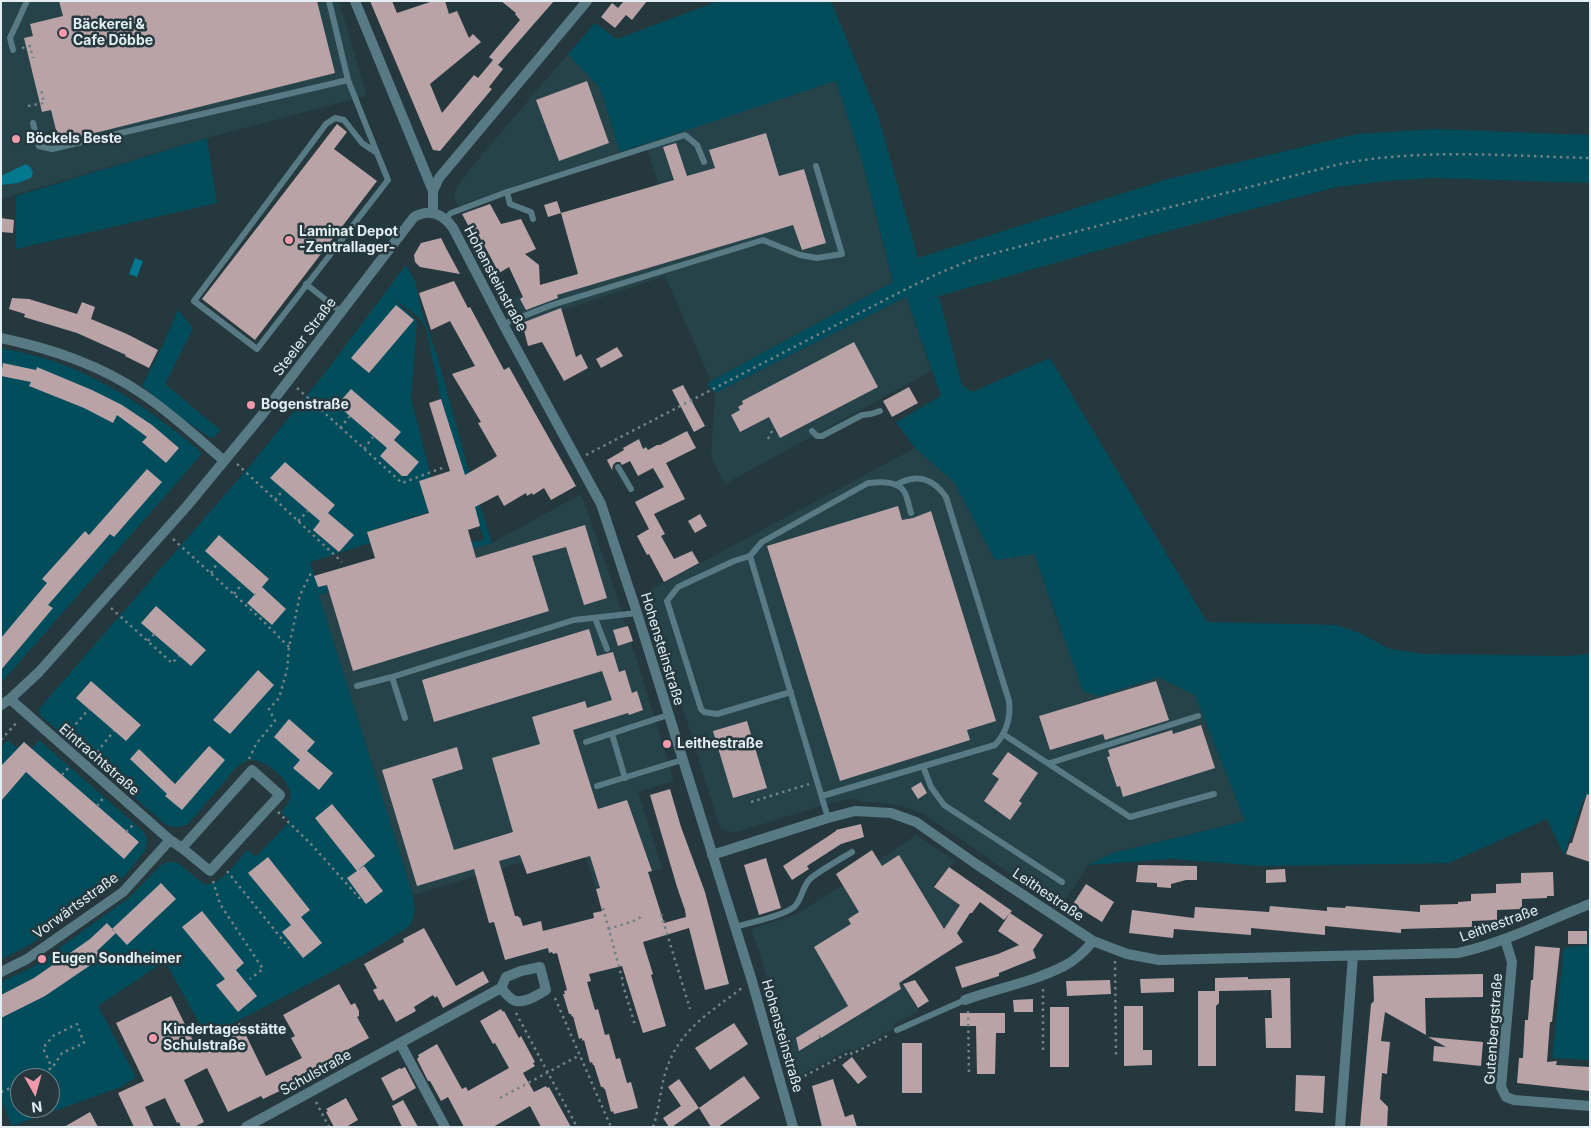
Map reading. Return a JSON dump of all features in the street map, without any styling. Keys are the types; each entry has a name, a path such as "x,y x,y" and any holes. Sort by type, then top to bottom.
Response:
{"street":[{"path":"355,1 434,191"},
{"path":"433,213 434,191 439,178 587,1"},
{"name":"Hohensteinstraße","path":"433,213 445,219 452,228 601,504 752,981 793,1127"},
{"name":"Steeler Straße","path":"6,702 39,672 226,459 289,381 414,217 420,214 433,213"},
{"path":"1,338 43,348 73,358 122,381 144,395 226,459"},
{"name":"Eintrachtstraße","path":"6,702 25,713 170,840"},
{"path":"170,840 210,871 280,795 252,770 182,848"},
{"name":"Leithestraße","path":"712,855 855,811 892,813 916,822 1094,942 1115,950 1159,960 1458,953 1474,950 1505,939 1590,904"},
{"name":"Vorwärtsstraße","path":"1,972 27,959 123,892 170,840"},
{"name":"Gutenbergstraße","path":"1505,939 1512,962 1501,1087 1506,1097 1514,1100 1590,1106"},
{"path":"967,999 1065,966 1094,942"},
{"path":"1340,1127 1354,956"},
{"name":"Schulstraße","path":"246,1127 501,988 506,977 521,971 540,967 546,990"},
{"path":"501,988 509,997 516,1001 538,996 546,990"},
{"path":"400,1043 445,1127"}],"lane":[{"path":"13,50 10,38 26,1"},
{"path":"329,1 348,80 388,180 257,349 194,301 326,124 335,118 344,120 362,143 377,153"},
{"path":"32,123 39,146 52,149 348,80"},
{"path":"445,219 450,213 507,192 685,135 697,145 704,162"},
{"path":"503,324 552,304 763,240 800,255 817,258 842,254 816,166"},
{"path":"507,192 510,204 531,212 533,219"},
{"path":"306,284 341,312"},
{"path":"812,430 817,436 822,436 862,415 880,410"},
{"path":"618,467 631,489"},
{"path":"822,796 996,745 1004,734 1009,720 1009,701 946,497 933,482 924,479 906,479 896,485"},
{"path":"791,692 717,714 704,712 701,709 667,601 678,587 734,561 750,556 762,542 868,483 884,482 901,487 905,492 910,513"},
{"path":"750,556 828,818"},
{"path":"357,686 392,677 574,620 637,613"},
{"path":"595,618 607,649"},
{"path":"392,677 406,718"},
{"path":"586,742 668,715"},
{"path":"1050,763 1198,716"},
{"path":"612,734 625,778"},
{"path":"1004,734 1130,817 1214,794"},
{"path":"597,786 682,760"},
{"path":"923,766 931,787 944,805 1062,882"},
{"path":"734,927 783,913 792,908 799,901 810,880 852,852"},
{"path":"896,1030 967,999"}],"path":[{"path":"26,47 30,46 33,58"},
{"path":"28,106 44,102 41,89"},
{"path":"577,460 900,292 976,258 1340,164 1370,158 1404,154 1440,154 1590,158"},
{"path":"289,381 402,483 442,468"},
{"path":"340,428 350,416"},
{"path":"768,439 774,427"},
{"path":"364,449 373,437"},
{"path":"226,459 275,500 342,562"},
{"path":"390,472 393,468"},
{"path":"275,500 284,489"},
{"path":"298,521 308,511"},
{"path":"164,531 262,618 288,647"},
{"path":"210,573 218,562"},
{"path":"252,770 249,759 256,744 275,721 269,709 279,698 287,670 288,647 300,595 312,571"},
{"path":"234,594 242,584"},
{"path":"103,600 172,663 179,656"},
{"path":"148,641 154,634"},
{"path":"59,744 89,709"},
{"path":"1,740 25,713"},
{"path":"85,767 114,731"},
{"path":"62,775 67,770"},
{"path":"751,802 818,781"},
{"path":"97,806 102,801"},
{"path":"271,805 311,844 363,902"},
{"path":"219,861 289,948"},
{"path":"210,871 220,904 263,969 250,979"},
{"path":"603,908 635,1026"},
{"path":"661,914 690,1009"},
{"path":"608,929 637,920 642,915"},
{"path":"1115,950 1116,1055"},
{"path":"1042,975 1043,1050"},
{"path":"653,1127 665,1072 679,1042 696,1022 752,981"},
{"path":"546,990 554,994 612,1127"},
{"path":"967,999 969,1072"},
{"path":"516,1001 515,1011 576,1127"},
{"path":"77,1024 84,1043 62,1054 52,1068 43,1048 53,1036 77,1024"},
{"path":"782,1087 850,1052 852,1054 896,1030"},
{"path":"500,1098 580,1055"},
{"path":"311,1092 329,1127"}],"shaded area":[{"path":"1,1 339,1 366,94 365,96 207,138 1,199"},
{"path":"718,1 831,1 878,116 918,258 1168,179 1357,134 1435,129 1590,135 1590,183 1433,178 1337,187 1164,232 939,296 931,296 939,297 962,385 972,392 1050,358 1207,622 1336,625 1360,633 1390,649 1424,654 1566,656 1590,654 1590,798 1584,798 1564,855 1547,819 1449,863 1262,866 1172,859 1088,865 1113,853 1245,821 1195,695 1158,677 1100,696 1083,691 1034,554 995,560 954,482 915,448 896,422 941,396 906,297 715,393 707,384 893,282 863,164 836,81 620,152 600,88 568,54 595,23 617,39"},
{"path":"568,54 600,88 620,152 458,206 455,202 455,190 470,169"},
{"path":"836,81 863,164 893,282 711,381 665,276 518,325 509,302 542,284 578,274 659,185 645,143"},
{"path":"207,138 217,203 16,249 16,196"},
{"path":"26,164 33,173 31,178 18,183 1,185 1,176"},
{"path":"135,258 143,261 137,277 129,274"},
{"path":"406,265 415,281 422,312 438,359 466,461 492,543 319,595 413,895 415,911 410,926 362,956 216,1032 202,1028 167,965 159,965 98,1006 136,1077 121,1087 60,1109 60,1068 10,1068 10,1118 34,1118 12,1126 1,1099 1,982 33,967 130,897 160,866 170,862 178,863 204,884 216,882 234,866 247,850 256,857 290,821 281,812 290,799 288,786 276,771 260,761 252,760 242,763 236,769 188,824 176,827 165,824 41,716 39,709 249,467 325,373","holes":["391,297 419,317 426,328 441,399 484,540 471,542 318,587 310,562 370,543 367,532 429,512 419,481 431,477 411,398 417,321"]},
{"path":"906,297 931,371 725,484 711,456 715,393"},
{"path":"178,310 193,328 165,384 220,430 215,437 211,438 183,419 142,386"},
{"path":"1,348 63,364 123,394 170,427 200,451 201,455 1,683"},
{"path":"915,448 954,482 995,560 1034,553 1059,627 1100,696 1158,677 1195,695 1245,821 1112,853 1088,865 1060,908 924,814 902,806 878,802 860,802 854,798 733,833 720,828 647,592"},
{"path":"581,494 616,593 674,781 638,792 662,868 596,888 581,844 413,895 319,595 494,542"},
{"path":"8,740 17,748 24,742 32,749 39,740 144,832 147,840 145,851 126,874 112,887 31,944 1,960 1,747"},
{"path":"916,835 956,861 932,886 971,911 957,935 898,975 919,1011 893,1024 894,1028 855,1050 848,1050 797,1077 752,929 795,915"},
{"path":"1589,918 1590,1060 1552,1058 1564,948 1588,945"}],"building":[{"path":"59,1 317,1 335,73 59,142 51,110 42,112 24,38 33,36 30,24 63,16"},
{"path":"370,1 392,1 397,13 433,1 445,1 449,14 457,11 469,38 473,34 481,42 430,84 442,113 474,75 478,78 493,60 489,57 520,20 516,13 501,1 554,1 498,65 503,69 489,87 492,89 440,151 433,150"},
{"path":"624,1 647,1 632,20 626,15 615,28 601,17 612,3 618,8"},
{"path":"587,81 609,143 559,161 536,100"},
{"name":"Laminat Depot -Zentrallager-","path":"337,124 347,132 334,149 377,181 255,340 202,299"},
{"path":"766,133 779,176 804,169 826,243 802,250 793,225 557,295 558,298 526,310 520,299 523,297 509,267 499,273 478,234 474,236 462,214 490,204 501,224 521,219 536,249 525,254 539,265 540,285 578,274 561,213 674,180 663,147 676,143 687,176 715,168 709,150"},
{"path":"557,201 561,213 548,217 544,205"},
{"path":"1,218 14,220 13,233 1,232"},
{"path":"441,238 460,274 420,267 415,262 414,255 421,243"},
{"path":"454,281 504,370 509,367 576,486 551,500 544,488 533,495 532,493 527,496 526,493 504,506 498,495 475,507 480,526 468,530 476,558 585,525 607,598 584,605 566,547 532,556 549,611 353,671 327,585 318,587 314,576 375,558 367,532 429,513 419,481 450,471 429,403 441,399 465,475 497,456 478,423 481,422 452,374 475,366 450,321 431,330 419,293"},
{"path":"12,298 29,299 77,314 82,302 95,307 91,319 127,334 158,350 149,368 126,355 77,333 24,317 25,314 9,309"},
{"path":"396,305 414,320 369,373 351,358"},
{"path":"561,308 576,357 581,354 588,368 564,381 542,342 528,346 522,323"},
{"path":"854,342 878,387 780,438 769,417 740,432 731,415 740,410 738,407 743,404 742,401"},
{"path":"617,347 623,356 601,368 596,359"},
{"path":"3,363 36,370 37,367 92,390 122,405 152,425 179,448 166,463 142,442 147,437 117,415 113,423 84,408 29,386 31,382 1,376"},
{"path":"683,385 705,426 694,432 672,390"},
{"path":"909,387 918,403 892,417 883,401"},
{"path":"351,389 401,432 394,440 419,462 407,476 402,476 380,456 387,448 337,405"},
{"path":"687,431 696,448 666,463 685,499 654,514 665,534 661,536 674,559 692,551 699,563 664,582 637,536 649,529 635,502 664,487 653,468 638,476 630,461 622,465 620,462 616,462 612,470 607,460 639,439 643,449 646,447 648,450"},
{"path":"285,462 335,505 328,513 354,535 339,552 313,530 320,521 270,478"},
{"path":"147,469 162,482 114,537 110,534 48,605 53,608 1,670 1,638 47,583 42,579 85,531 89,535"},
{"path":"898,506 902,520 931,511 996,721 967,730 970,740 840,781 767,546"},
{"path":"700,514 707,526 695,533 688,521"},
{"path":"219,535 269,579 262,587 286,609 272,625 247,603 255,595 205,551"},
{"path":"156,606 206,650 191,666 141,623"},
{"path":"628,626 633,641 618,646 613,630"},
{"path":"589,629 597,656 613,652 619,672 625,670 632,693 637,691 643,710 573,730 598,809 627,800 652,871 648,872 664,923 686,917 650,795 670,789 681,827 705,892 729,984 705,990 689,928 643,942 666,1026 643,1033 622,966 589,974 591,981 587,982 595,1010 598,1009 605,1035 609,1034 616,1059 620,1058 627,1083 631,1082 638,1108 614,1114 613,1111 611,1112 605,1089 601,1087 594,1065 592,1062 590,1063 584,1040 582,1041 582,1038 579,1039 573,1016 569,1014 563,994 567,990 557,953 549,953 548,948 505,960 494,922 489,923 474,869 417,886 382,770 457,747 463,769 432,779 454,850 513,832 492,758 540,744 532,717 585,701 587,708 612,700 602,671 434,722 422,680","holes":["520,855 527,874 590,856 600,888 596,889 602,911 593,913 594,918 543,931 541,921 523,926 520,917 515,916 499,861"]},
{"path":"258,670 274,685 230,734 213,720"},
{"path":"91,681 141,725 126,741 76,698"},
{"path":"1156,681 1169,720 1105,740 1103,734 1050,750 1039,716"},
{"path":"289,719 315,742 307,751 333,773 319,790 293,768 300,760 274,737"},
{"path":"747,721 767,788 733,798 713,731"},
{"path":"1201,725 1215,768 1123,797 1120,786 1117,787 1107,757 1110,756 1108,750 1172,730 1173,734"},
{"path":"24,742 139,842 124,859 26,772 1,801 1,766"},
{"path":"209,746 225,760 182,810 165,796 167,794 130,759 139,749 175,784"},
{"path":"1008,752 1038,773 1019,801 1022,803 1010,820 984,801 999,779 992,774"},
{"path":"921,782 927,793 918,799 911,788"},
{"path":"1587,794 1590,795 1590,862 1566,854 1570,843 1572,843"},
{"path":"332,804 375,856 357,871 315,818"},
{"path":"861,824 864,837 841,844 807,866 809,869 792,880 783,866 836,830"},
{"path":"872,850 882,866 899,855 944,929 960,905 934,887 949,867 1012,911 1004,920 980,902 957,933 963,942 899,983 901,989 821,1038 819,1034 820,1038 799,1051 796,1038 848,1006 814,947 851,924 848,919 859,912 836,874"},
{"path":"268,857 310,910 301,917 322,943 303,958 282,932 291,925 248,873"},
{"path":"766,858 781,908 759,915 744,865"},
{"path":"1138,865 1197,866 1197,880 1186,880 1171,884 1171,888 1157,887 1157,883 1136,882"},
{"path":"364,866 383,891 366,904 347,878"},
{"path":"1285,869 1286,882 1266,883 1266,870"},
{"path":"1553,872 1554,896 1522,899 1522,909 1497,910 1497,920 1472,921 1472,927 1401,929 1401,933 1325,926 1325,935 1251,928 1251,935 1174,929 1173,938 1129,933 1132,910 1194,918 1195,907 1269,912 1270,906 1327,911 1327,907 1345,908 1346,906 1420,912 1420,905 1458,904 1458,902 1471,901 1471,894 1496,893 1496,884 1521,883 1521,873"},
{"path":"161,883 176,899 127,945 112,929"},
{"path":"1086,884 1114,902 1102,922 1073,904"},
{"path":"202,911 244,963 236,970 257,996 238,1012 216,985 225,979 182,927"},
{"path":"1010,913 1043,935 1033,950 1036,958 999,973 999,976 962,988 955,967 998,954 1019,945 998,931"},
{"path":"107,923 116,933 97,951 101,958 45,996 1,1018 1,995 34,978 90,939"},
{"path":"424,928 456,986 483,971 489,982 443,1008 437,996 435,998 433,995 414,1007 416,1011 396,1022 383,999 379,1001 373,990 377,988 364,964 404,942 403,939"},
{"path":"1568,931 1587,931 1587,944 1568,944"},
{"path":"1535,946 1560,948 1552,1022 1550,1022 1547,1062 1557,1061 1556,1065 1590,1067 1590,1091 1517,1083 1519,1058 1523,1058 1525,1020 1528,1020"},
{"path":"1483,974 1483,997 1425,998 1426,1035 1385,1012 1381,1041 1390,1042 1387,1074 1382,1073 1380,1099 1388,1107 1387,1127 1360,1127 1371,1004 1374,1001 1373,976"},
{"path":"1248,977 1248,979 1290,978 1291,1048 1266,1048 1265,1018 1272,1018 1271,990 1219,991 1219,1003 1216,1006 1216,1066 1198,1066 1198,991 1215,991 1215,978"},
{"path":"1174,978 1174,992 1141,993 1140,979"},
{"path":"915,980 929,1001 918,1008 903,984"},
{"path":"1110,980 1111,994 1067,996 1066,981"},
{"path":"339,984 351,1005 355,1003 359,1011 359,1016 357,1017 369,1038 321,1064 324,1070 263,1099 261,1096 228,1112 207,1068 184,1080 204,1122 194,1127 181,1127 179,1122 177,1123 165,1098 145,1107 154,1127 134,1127 118,1093 144,1081 116,1023 171,996 199,1053 232,1037 228,1029 240,1023 266,1076 302,1058 291,1038 295,1036 283,1015"},
{"path":"1033,999 1033,1012 1014,1012 1013,1000"},
{"path":"1124,1006 1143,1006 1143,1050 1152,1050 1152,1065 1124,1066"},
{"path":"1050,1007 1069,1007 1069,1067 1050,1067"},
{"path":"501,1009 519,1038 521,1036 535,1062 533,1063 535,1066 523,1073 534,1092 546,1086 547,1088 549,1087 571,1127 541,1127 530,1106 493,1127 464,1127 448,1097 441,1101 430,1081 428,1081 417,1059 418,1055 437,1044 462,1089 466,1087 468,1091 509,1068 480,1021"},
{"path":"960,1013 1005,1013 1005,1033 996,1033 995,1074 977,1074 976,1026 960,1026"},
{"path":"734,1023 748,1044 710,1070 695,1048"},
{"path":"1428,1037 1483,1042 1481,1066 1433,1061 1434,1046 1446,1047"},
{"path":"902,1043 922,1043 922,1093 902,1093"},
{"path":"852,1057 867,1077 858,1084 842,1065"},
{"path":"405,1067 416,1088 393,1101 381,1078"},
{"path":"1296,1075 1325,1076 1323,1113 1295,1111"},
{"path":"744,1076 760,1098 718,1127 711,1127 699,1108"},
{"path":"679,1079 699,1108 672,1127 669,1127 663,1118 681,1106 668,1087"},
{"path":"833,1079 845,1117 853,1114 857,1127 822,1127 812,1086"},
{"path":"346,1098 358,1120 346,1127 334,1127 326,1109"},
{"path":"403,1100 418,1127 402,1127 392,1106"},
{"path":"90,1112 98,1127 64,1127"}],"place":[{"name":"Bäckerei & Cafe Döbbe","path":"63,33"},
{"name":"Böckels Beste","path":"16,139"},
{"name":"Laminat Depot -Zentrallager-","path":"289,240"},
{"name":"Bogenstraße","path":"251,405"},
{"name":"Leithestraße","path":"667,744"},
{"name":"Eugen Sondheimer","path":"42,959"},
{"name":"Kindertagesstätte Schulstraße","path":"153,1038"}]}
